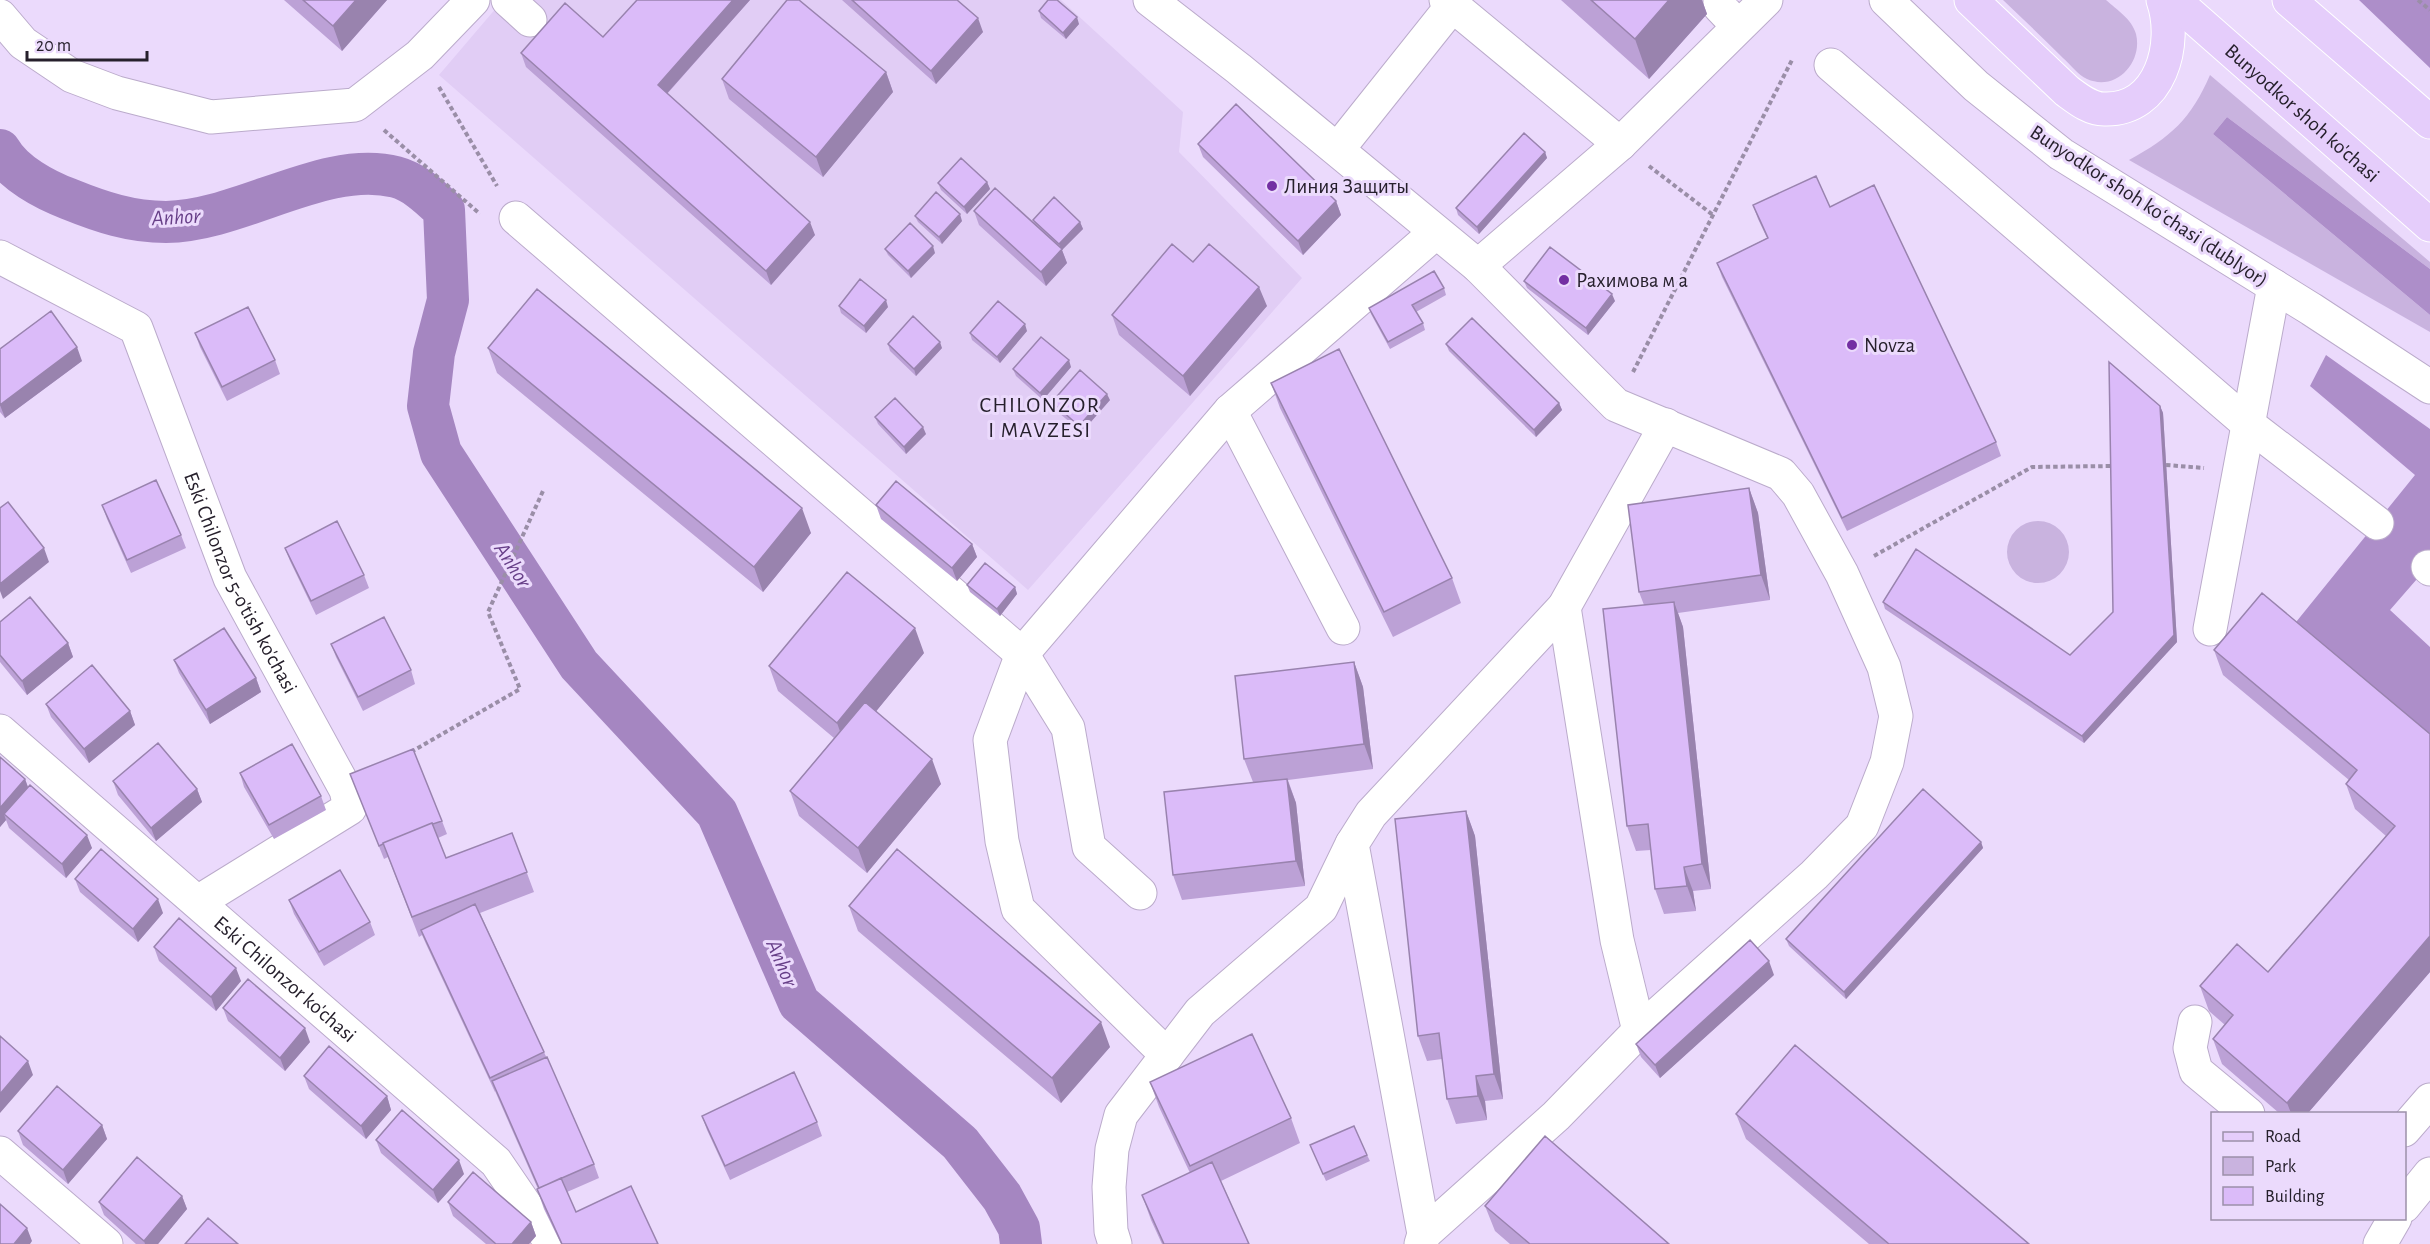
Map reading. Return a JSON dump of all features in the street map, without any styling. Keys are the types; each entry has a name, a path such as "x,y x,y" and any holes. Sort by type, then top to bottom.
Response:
{"main road":[{"path":"1971,0 2067,91 2084,103 2104,109 2131,103 2151,88 2165,64 2170,38 2163,0"},
{"name":"Bunyodkor shoh ko'chasi","path":"2174,0 2430,225"},
{"path":"2289,0 2430,122"}],"street":[{"path":"0,16 23,43 72,76 117,93 211,117 355,105 420,55 473,0"},
{"path":"1150,0 1338,149 1478,266 1616,405 1781,474 1798,494 1842,574 1884,667 1896,716 1887,762 1862,826 1815,875 1639,1031 1556,1116 1422,1239"},
{"path":"1478,266 1620,144 1729,13 1766,0"},
{"name":"Bunyodkor shoh koʻchasi (dublyor)","path":"1887,0 1976,86 2061,154 2274,286 2430,387"},
{"path":"1338,149 1449,3 1620,144"},
{"path":"1831,65 2248,424 2377,523"},
{"path":"516,218 1022,654 1068,728 1089,847 1140,893"},
{"path":"1167,1055 1018,909 1002,841 990,740 1022,654 1230,411 1435,232"},
{"name":"Eski Chilonzor 5-o'tish ko'chasi","path":"0,257 136,328 230,578 346,790 350,808 198,902"},
{"path":"2210,629 2274,286"},
{"path":"1230,411 1343,628"},
{"path":"1115,1244 1111,1231 1108,1187 1112,1149 1121,1115 1200,1012 1321,908 1352,844 1371,814 1564,607 1666,425"},
{"path":"1564,607 1617,940 1639,1031"},
{"name":"Eski Chilonzor ko'chasi","path":"0,731 496,1162 552,1244"},
{"path":"1352,844 1422,1239"},
{"path":"2195,1022 2190,1048 2196,1071 2247,1112"},
{"path":"2406,1128 2430,1100"},
{"path":"0,1152 106,1244"},
{"path":"2406,1203 2430,1174"}],"path":[{"path":"2418,0 2430,10"},
{"path":"1616,405 1797,51"},
{"path":"420,55 516,218"},
{"path":"355,105 484,217"},
{"path":"1620,144 1713,215"},
{"path":"1842,574 2032,467 2113,466"},
{"path":"407,755 519,689 488,612 543,491"}],"shaded area":[{"path":"503,0 1061,0 1183,112 1179,152 1302,278 1028,590 439,75"},
{"path":"2359,0 2430,0 2430,68"},
{"path":"2227,117 2430,269 2430,315 2213,134"},
{"path":"2326,355 2430,429 2430,564 2390,610 2430,647 2430,752 2288,632 2415,475 2310,386"}],"green space":[{"path":"2003,0 2106,0 2124,15 2136,34 2137,45 2131,64 2117,78 2098,82 2087,79"},
{"path":"2210,75 2430,262 2430,269 2227,117 2213,134 2430,315 2430,332 2129,160 2157,143 2178,125 2195,104"},
{"path":"2032,521 2044,521 2060,530 2067,540 2069,552 2067,564 2060,574 2044,583 2032,583 2021,578 2012,569 2007,558 2007,546 2012,535 2021,526"}],"building":[{"path":"303,0 356,0 333,26"},
{"path":"637,0 733,0 658,85 810,222 766,271 521,53 565,3 603,37"},
{"path":"787,0 799,0 886,72 816,157 722,79"},
{"path":"852,0 957,0 978,18 931,71"},
{"path":"1048,0 1057,0 1077,17 1063,33 1039,11"},
{"path":"1591,0 1669,0 1635,39"},
{"name":"Линия Защиты","path":"1236,104 1336,201 1298,241 1198,144"},
{"path":"1524,133 1545,152 1477,227 1456,208"},
{"path":"961,158 987,182 964,207 938,183"},
{"name":"Novza","path":"1816,176 1830,207 1874,185 1996,442 1842,518 1717,263 1768,238 1753,205"},
{"path":"995,188 1062,249 1041,272 974,211"},
{"path":"936,192 960,214 939,237 915,216"},
{"path":"1054,197 1080,222 1059,244 1033,220"},
{"path":"910,223 933,246 908,271 885,249"},
{"path":"1172,244 1193,262 1209,244 1259,287 1183,376 1112,315"},
{"path":"1550,247 1612,294 1586,328 1524,281"},
{"path":"1434,271 1444,288 1412,305 1423,323 1388,342 1369,308"},
{"path":"860,279 886,300 864,326 839,306"},
{"path":"537,289 802,508 754,567 488,348"},
{"path":"998,301 1025,324 997,357 970,333"},
{"path":"248,307 275,360 222,387 195,333"},
{"path":"51,311 77,347 0,405 0,349"},
{"path":"913,316 940,342 914,369 888,344"},
{"path":"1472,318 1559,403 1534,430 1446,344"},
{"path":"1041,337 1069,360 1040,393 1013,369"},
{"path":"1339,349 1452,578 1384,612 1271,383"},
{"path":"2109,362 2160,406 2174,635 2082,736 1883,602 1916,549 2070,655 2113,612"},
{"path":"1080,370 1107,394 1079,426 1052,402"},
{"path":"895,398 923,427 904,447 875,417"},
{"path":"156,480 181,535 127,560 102,505"},
{"path":"896,481 972,544 952,568 876,505"},
{"path":"1749,488 1761,575 1639,592 1628,505"},
{"path":"8,502 44,548 0,584 0,508"},
{"path":"337,521 364,575 311,601 285,548"},
{"path":"985,563 1015,587 997,609 967,585"},
{"path":"847,572 915,628 837,723 769,666"},
{"path":"2262,593 2430,734 2430,936 2287,1103 2213,1039 2233,1015 2200,986 2237,944 2268,972 2395,826 2346,784 2357,770 2214,650"},
{"path":"30,597 68,643 22,681 0,655 0,622"},
{"path":"1674,602 1702,864 1684,867 1687,886 1655,889 1648,824 1627,826 1603,609"},
{"path":"384,617 411,670 358,697 331,644"},
{"path":"224,628 256,678 206,710 174,660"},
{"path":"1354,662 1364,744 1244,759 1235,676"},
{"path":"92,665 130,711 84,749 46,704"},
{"path":"865,702 932,759 858,848 790,791"},
{"path":"158,743 197,789 151,828 113,781"},
{"path":"292,744 321,796 269,825 240,773"},
{"path":"413,749 442,821 432,823 379,846 350,774"},
{"path":"0,757 25,779 0,808"},
{"path":"1287,779 1296,861 1173,875 1164,792"},
{"path":"30,785 87,835 62,864 4,814"},
{"path":"1923,789 1981,842 1844,992 1786,939"},
{"path":"1466,811 1494,1074 1476,1076 1478,1096 1447,1099 1439,1033 1418,1036 1395,819"},
{"path":"432,823 446,858 512,833 527,872 412,917 383,843"},
{"path":"101,849 158,899 133,929 75,879"},
{"path":"897,849 1101,1022 1052,1078 849,906"},
{"path":"340,870 370,922 319,952 289,900"},
{"path":"475,904 544,1052 490,1078 421,930"},
{"path":"179,918 236,968 211,997 154,947"},
{"path":"1750,940 1769,961 1655,1065 1636,1044"},
{"path":"248,979 305,1028 280,1058 223,1008"},
{"path":"1252,1034 1291,1118 1190,1166 1150,1082"},
{"path":"0,1036 28,1061 0,1094"},
{"path":"1795,1045 2029,1244 1889,1244 1736,1114"},
{"path":"329,1046 387,1096 361,1126 304,1076"},
{"path":"547,1057 594,1164 539,1188 492,1081"},
{"path":"794,1072 817,1122 725,1166 702,1116"},
{"path":"57,1086 102,1125 63,1170 18,1131"},
{"path":"402,1110 459,1160 433,1190 376,1140"},
{"path":"1354,1126 1367,1155 1323,1174 1310,1145"},
{"path":"1545,1136 1669,1244 1530,1244 1485,1206"},
{"path":"137,1157 182,1196 144,1241 99,1202"},
{"path":"1212,1162 1249,1244 1164,1244 1142,1195"},
{"path":"473,1172 531,1222 512,1244 496,1244 448,1202"},
{"path":"561,1178 576,1212 631,1186 658,1244 562,1244 537,1189"},
{"path":"0,1204 27,1228 14,1244 0,1244"},
{"path":"208,1218 238,1244 185,1244"}],"waterway":[{"name":"Anhor","path":"0,150 21,173 50,191 105,212 141,220 166,222 195,219 224,212 312,183 340,176 369,174 396,177 410,182 444,210 448,300 434,353 428,406 441,453 579,665 717,813 799,1003 960,1143 1002,1197 1019,1228 1021,1244"}],"place":[{"name":"Линия Защиты","path":"1272,186"},
{"name":"Рахимова м а","path":"1564,280"},
{"name":"Novza","path":"1852,345"}],"district":[{"name":"CHILONZOR I MAVZESI","path":"1040,418"}]}
